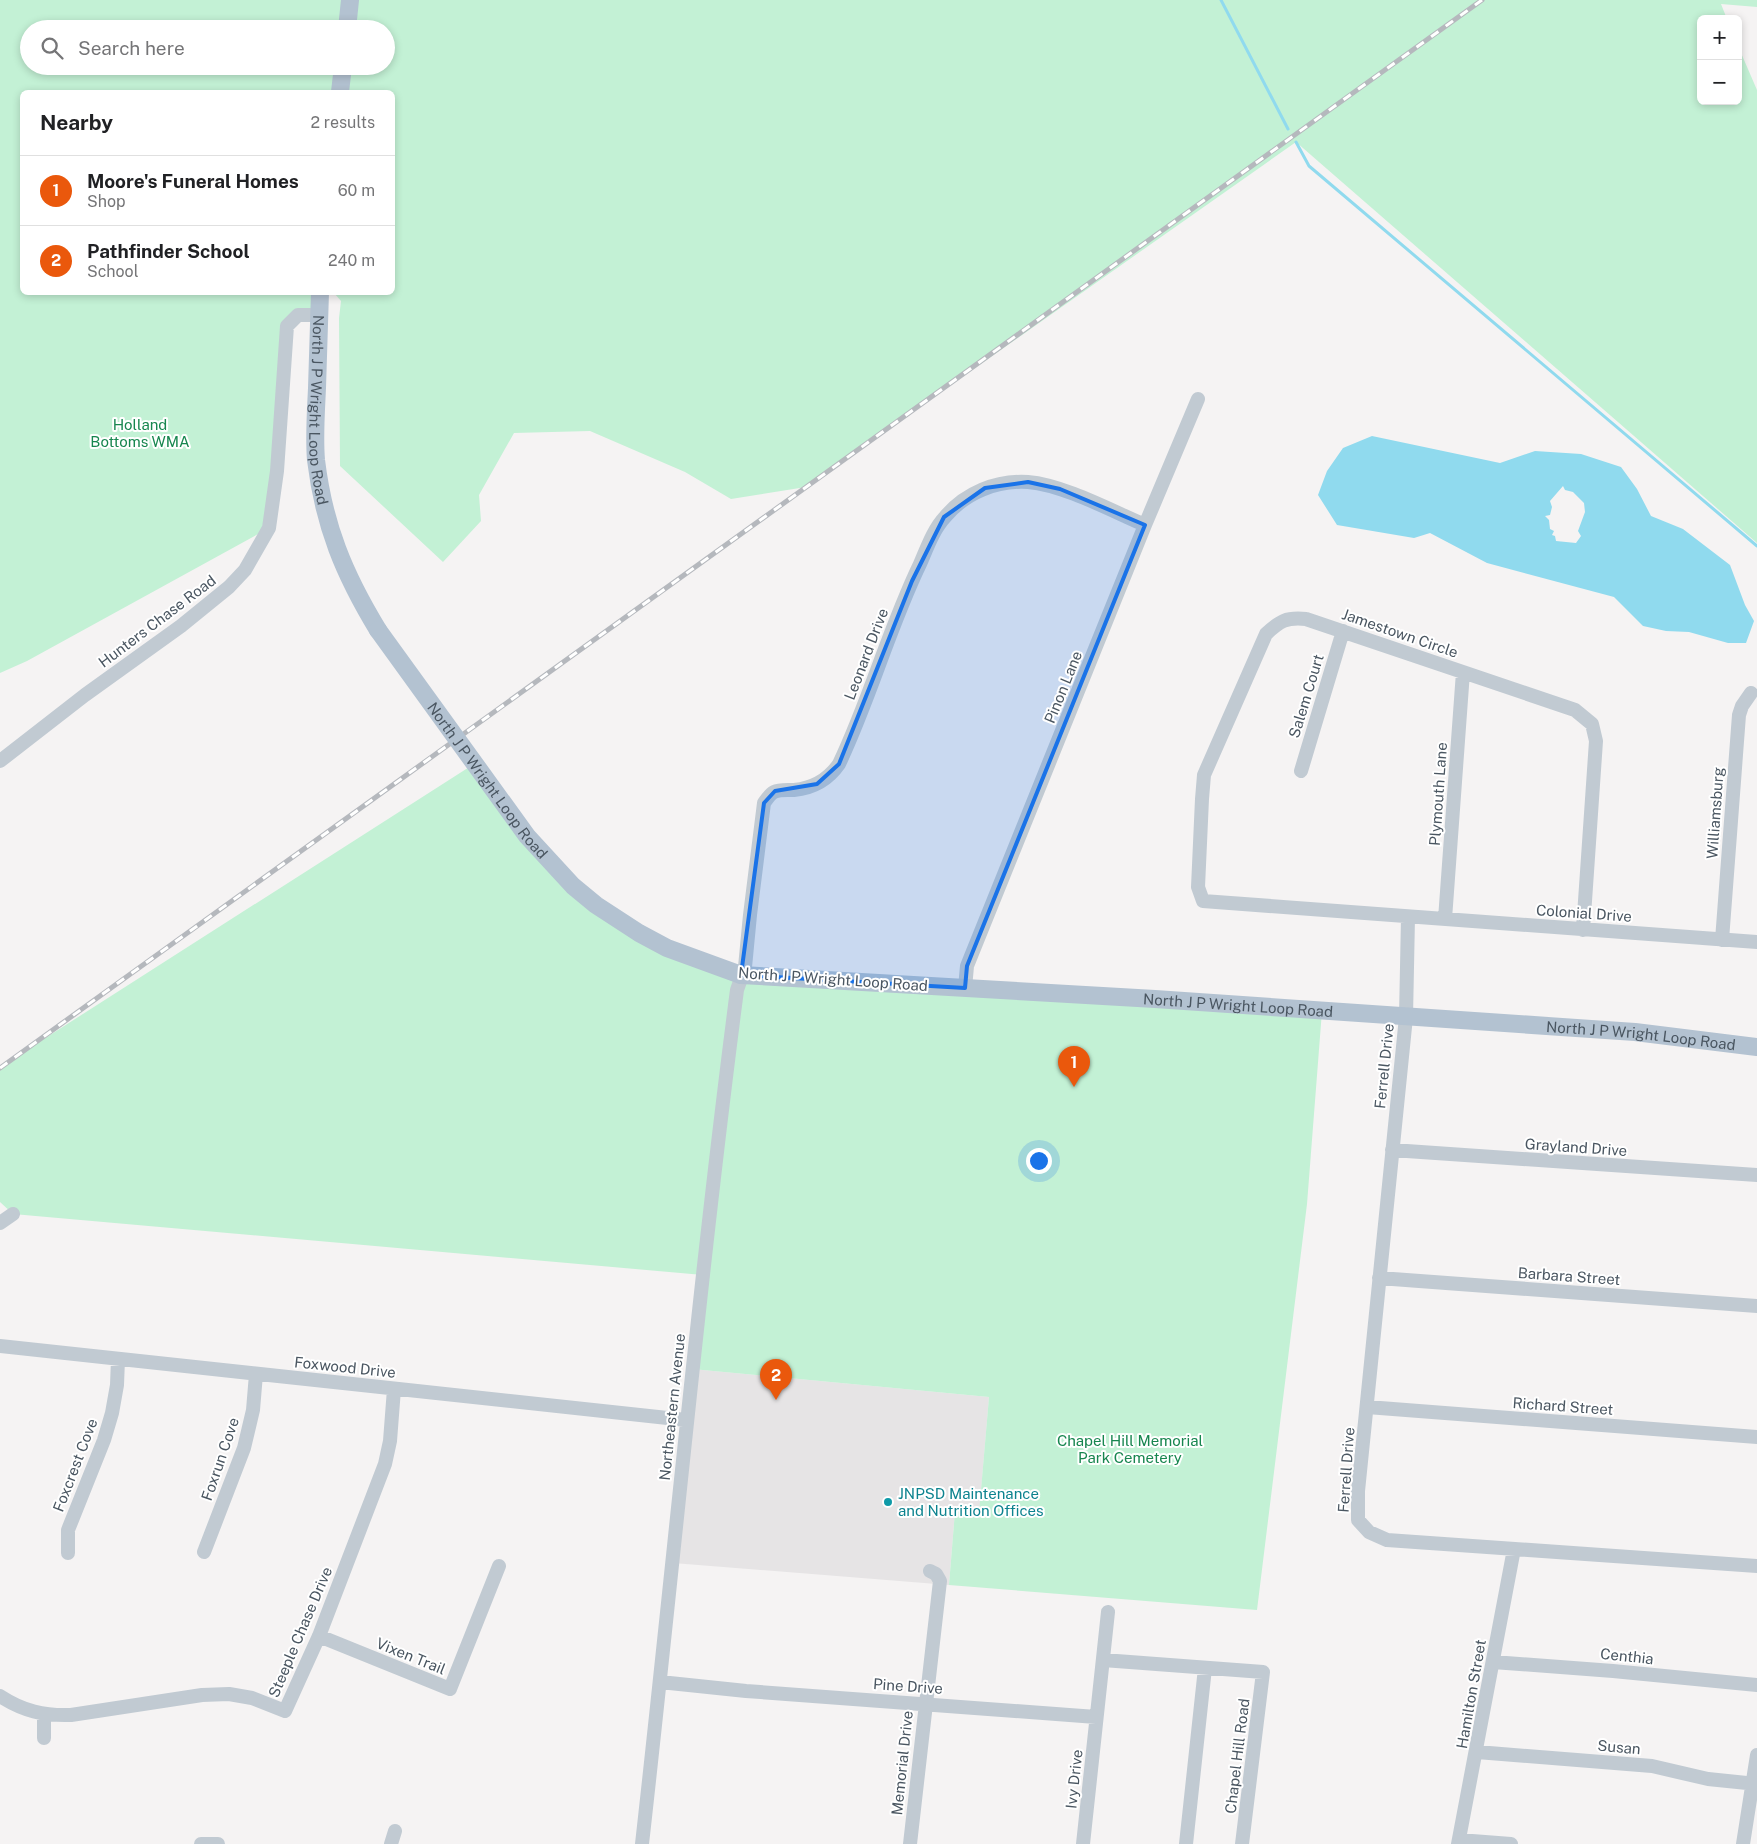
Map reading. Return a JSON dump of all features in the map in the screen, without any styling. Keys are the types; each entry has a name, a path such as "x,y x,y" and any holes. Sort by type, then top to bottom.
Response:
{"main road":[{"path":"348,20 350,0"},
{"path":"340,90 342,75"},
{"name":"North J P Wright Loop Road","path":"320,295 316,459 331,532 343,567 359,599 378,630 526,836 574,886 596,905 667,948 741,975 1635,1032 1757,1047"}],"street":[{"name":"Hunters Chase Road","path":"0,761 85,695 181,626 229,587 257,552 269,528 277,471 287,326 298,315 320,314"},
{"name":"Pinon Lane","path":"965,988 967,966 1145,525 1198,399"},
{"name":"Leonard Drive","path":"741,975 745,968 764,803 775,791 805,788 817,784 826,779 839,764 912,580 944,517 963,500 985,488 1001,483 1028,482 1060,489 1145,525"},
{"name":"Jamestown Circle","path":"1203,901 1198,887 1204,775 1266,634 1276,624 1291,618 1306,618 1576,710 1592,724 1596,741 1583,930"},
{"name":"Salem Court","path":"1301,771 1343,631"},
{"name":"Plymouth Lane","path":"1445,919 1463,672"},
{"name":"Williamsburg","path":"1722,940 1739,715 1742,706 1751,692"},
{"name":"Colonial Drive","path":"1203,901 1757,942"},
{"path":"1406,1017 1408,916"},
{"name":"Northeastern Avenue","path":"642,1844 717,1142 737,990 741,975"},
{"name":"Ferrell Drive","path":"1406,1017 1357,1506 1358,1520 1369,1532 1387,1540 1757,1566"},
{"name":"Grayland Drive","path":"1392,1150 1757,1176"},
{"path":"0,1223 13,1214"},
{"name":"Barbara Street","path":"1379,1278 1757,1306"},
{"name":"Foxwood Drive","path":"0,1346 686,1420"},
{"name":"Foxcrest Cove","path":"68,1553 68,1530 104,1440 112,1413 117,1385 118,1358"},
{"name":"Foxrun Cove","path":"204,1552 244,1448 253,1410 256,1374"},
{"name":"Steeple Chase Drive","path":"0,1696 28,1711 44,1715 71,1715 202,1696 229,1694 263,1702 285,1711 319,1636 385,1464 390,1441 394,1389"},
{"name":"Richard Street","path":"1367,1407 1757,1437"},
{"name":"Hamilton Street","path":"1459,1842 1514,1549"},
{"name":"Vixen Trail","path":"319,1636 450,1689 499,1566"},
{"name":"Memorial Drive","path":"910,1844 940,1581 936,1574 930,1571"},
{"path":"1096,1717 1108,1612"},
{"path":"1103,1660 1205,1668 1186,1844"},
{"name":"Centhia","path":"1493,1662 1757,1685"},
{"name":"Chapel Hill Road","path":"1205,1668 1263,1672 1242,1844"},
{"name":"Pine Drive","path":"660,1682 746,1691 1096,1717"},
{"path":"44,1715 44,1738"},
{"name":"Ivy Drive","path":"1083,1844 1096,1717"},
{"name":"Susan","path":"1477,1752 1652,1766 1708,1779 1755,1784"},
{"path":"1743,1844 1755,1784 1757,1755"},
{"path":"1459,1842 1512,1844"},
{"path":"201,1844 218,1844"}],"highlighted area":[{"path":"1028,482 1060,489 1145,525 967,966 965,988 741,975 764,803 775,791 817,784 839,764 912,581 944,517 985,488"}],"shaded area":[{"path":"692,1369 989,1397 979,1514 955,1511 949,1585 673,1563"}],"green space":[{"name":"Holland Bottoms WMA","path":"0,0 1757,0 1757,7 1721,4 1725,15 1697,15 1697,105 1742,105 1742,55 1757,90 1757,543 1296,142 806,487 731,499 685,472 590,431 514,433 479,495 481,521 443,562 340,466 339,318 341,301 336,295 395,295 395,90 20,90 20,295 317,295 317,313 287,326 269,528 27,661 0,673"},
{"name":"Chapel Hill Memorial Park Cemetery","path":"474,764 596,905 719,966 1322,1011 1307,1204 1257,1610 949,1585 955,1511 979,1513 989,1397 692,1369 703,1275 13,1214 0,1202 0,1067"}],"water":[{"path":"1372,436 1500,463 1535,451 1581,454 1621,467 1637,489 1651,516 1683,529 1730,565 1745,605 1754,621 1746,643 1728,643 1689,632 1666,631 1643,626 1614,597 1487,563 1430,533 1414,538 1337,525 1318,495 1327,471 1343,448","holes":["1563,486 1565,490 1573,492 1584,503 1585,512 1578,531 1581,536 1576,543 1556,541 1555,536 1552,535 1554,531 1550,529 1549,520 1545,516 1550,515 1552,507 1550,501"]}],"waterway":[{"path":"1221,0 1288,129"},
{"path":"1296,142 1309,166 1757,546"}],"railway":[{"path":"0,1068 1482,0"}],"place":[{"name":"Moore's Funeral Homes","path":"1074,1087"},
{"name":"Pathfinder School","path":"776,1400"},
{"name":"JNPSD Maintenance and Nutrition Offices","path":"888,1502"}]}
